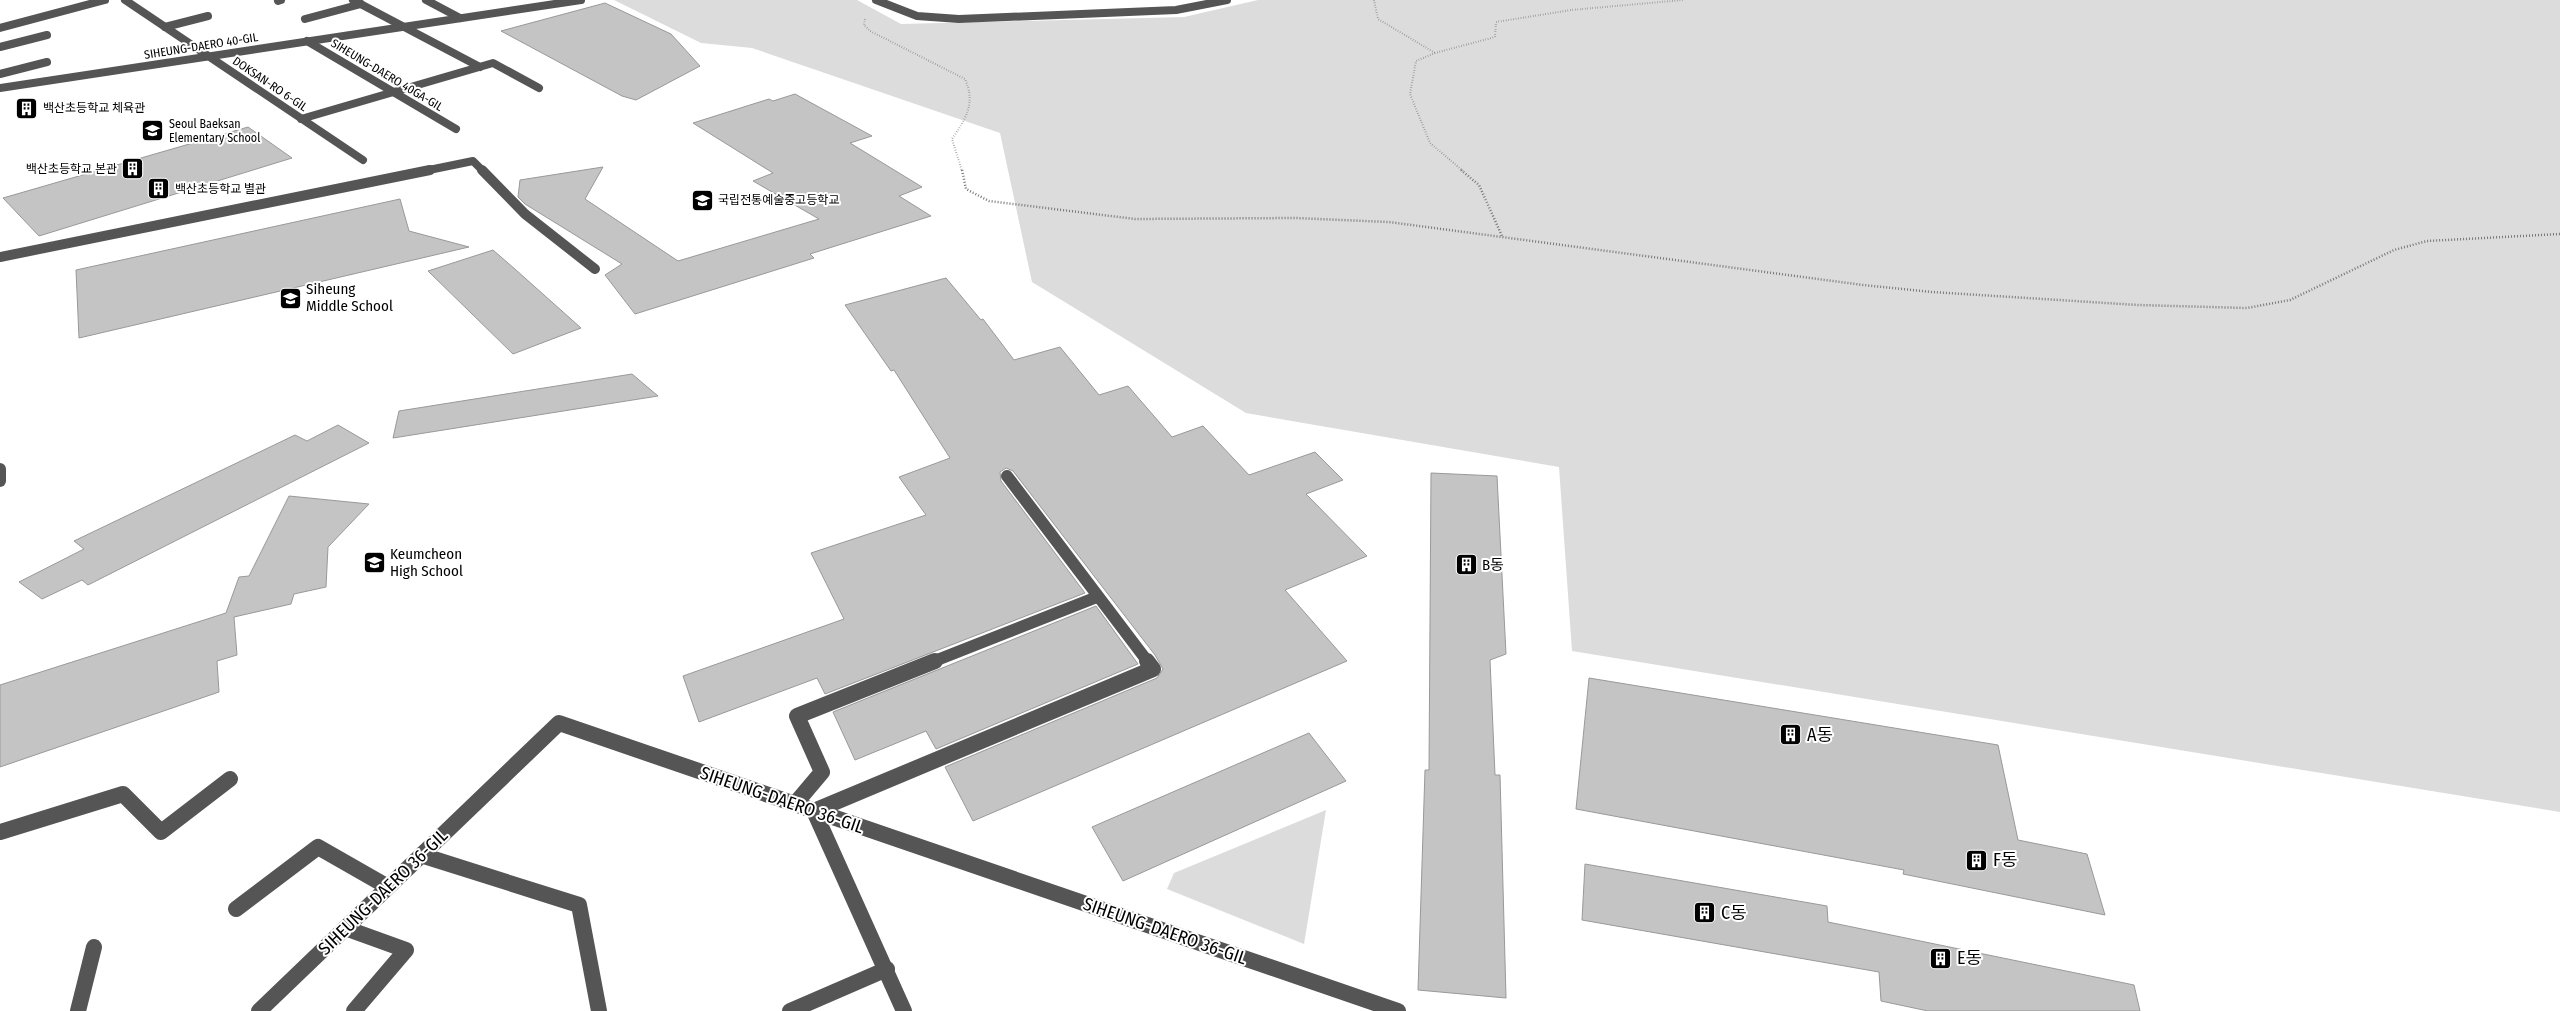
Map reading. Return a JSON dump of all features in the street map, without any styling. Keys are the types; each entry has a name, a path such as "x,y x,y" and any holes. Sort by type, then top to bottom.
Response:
{"street":[{"path":"0,28 105,0"},
{"name":"DOKSAN-RO 6-GIL","path":"125,0 363,160"},
{"path":"353,0 480,67"},
{"path":"426,0 460,18"},
{"name":"SIHEUNG-DAERO 40-GIL","path":"0,88 581,0"},
{"path":"877,0 904,14 927,19 1176,10 1227,0"},
{"path":"305,19 362,4"},
{"path":"165,27 208,16"},
{"path":"0,47 47,35"},
{"name":"SIHEUNG-DAERO 40GA-GIL","path":"307,40 456,129"},
{"path":"0,74 47,62"},
{"path":"301,119 494,63 539,88"},
{"path":"0,257 473,161 525,214 595,269"},
{"path":"0,469 0,481"},
{"path":"904,1011 887,969 814,811 1153,669 1007,476"},
{"path":"794,804 822,772 797,716 1097,597"},
{"name":"SIHEUNG-DAERO 36-GIL","path":"259,1011 558,723 1398,1011"},
{"path":"0,832 123,794 161,832 230,779"},
{"path":"236,909 318,847 388,887"},
{"path":"421,855 579,905 599,1011"},
{"path":"345,928 406,950 354,1011"},
{"path":"78,1011 94,948"},
{"path":"790,1011 887,969"}],"path":[{"path":"877,0 865,11 864,25 870,31 965,79 972,94 970,111 952,139 959,155 966,189 988,201 1135,219 1295,218 1389,222 1863,286 2138,305 2247,308 2290,300 2394,250 2427,241 2560,234"},
{"path":"1374,0 1378,19 1435,53"},
{"path":"1502,236 1479,185 1430,143 1410,94 1416,61 1435,53 1495,37 1496,22 1571,10 1683,0"}],"shaded area":[{"path":"614,0 857,0 901,24 1184,17 1258,0 2560,0 2560,812 1572,651 1559,467 1246,413 1032,282 1000,133 752,48 701,43"},
{"path":"1326,810 1304,944 1167,889 1174,873"}],"building":[{"path":"605,3 671,34 700,66 636,100 622,96 501,31"},
{"path":"795,94 872,136 850,143 922,187 899,196 931,216 810,254 814,258 635,314 605,275 622,264 525,204 518,197 520,180 603,167 585,199 678,261 819,219 753,181 773,173 693,123 769,99 773,101"},
{"path":"248,127 292,158 39,236 3,198"},
{"path":"400,199 409,231 469,247 79,338 76,270"},
{"path":"493,250 581,328 513,354 428,271"},
{"path":"946,278 981,320 983,319 1014,360 1060,347 1099,395 1128,386 1172,437 1203,426 1249,475 1315,452 1343,480 1306,494 1367,556 1285,590 1347,661 973,821 945,767 1157,678 1163,669 1155,655 1013,471 1006,468 1000,472 1001,481 1085,593 825,694 817,678 699,722 683,676 844,619 811,553 926,515 899,477 950,458 894,370 891,371 845,305"},
{"path":"632,374 658,396 393,438 399,411"},
{"path":"338,425 369,443 88,585 82,580 42,599 19,582 84,549 74,541 295,435 307,441"},
{"path":"1431,473 1497,476 1506,654 1490,660 1495,775 1500,775 1506,998 1418,990 1425,770 1429,770"},
{"path":"289,496 369,504 328,547 326,587 294,594 291,604 234,617 237,655 217,661 219,692 0,767 0,685 226,613 239,577 249,576"},
{"path":"1096,606 1138,664 936,749 926,731 855,760 833,712"},
{"path":"1589,678 1998,745 2018,840 2087,854 2105,915 1903,874 1904,870 1576,809"},
{"path":"1309,733 1346,781 1123,881 1092,827"},
{"path":"1585,864 1827,906 1828,922 2134,985 2140,1011 1928,1011 1881,1001 1879,972 1582,920"}],"place":[{"name":"백산초등학교 체육관","path":"27,108"},
{"name":"Seoul Baeksan Elementary School","path":"153,131"},
{"name":"백산초등학교 본관","path":"133,169"},
{"name":"백산초등학교 별관","path":"159,189"},
{"name":"국립전통예술중고등학교","path":"702,200"},
{"name":"Siheung Middle School","path":"290,298"},
{"name":"Keumcheon High School","path":"374,563"},
{"name":"B동","path":"1466,565"},
{"name":"A동","path":"1791,735"},
{"name":"F동","path":"1977,860"},
{"name":"C동","path":"1705,913"},
{"name":"E동","path":"1941,958"}]}
